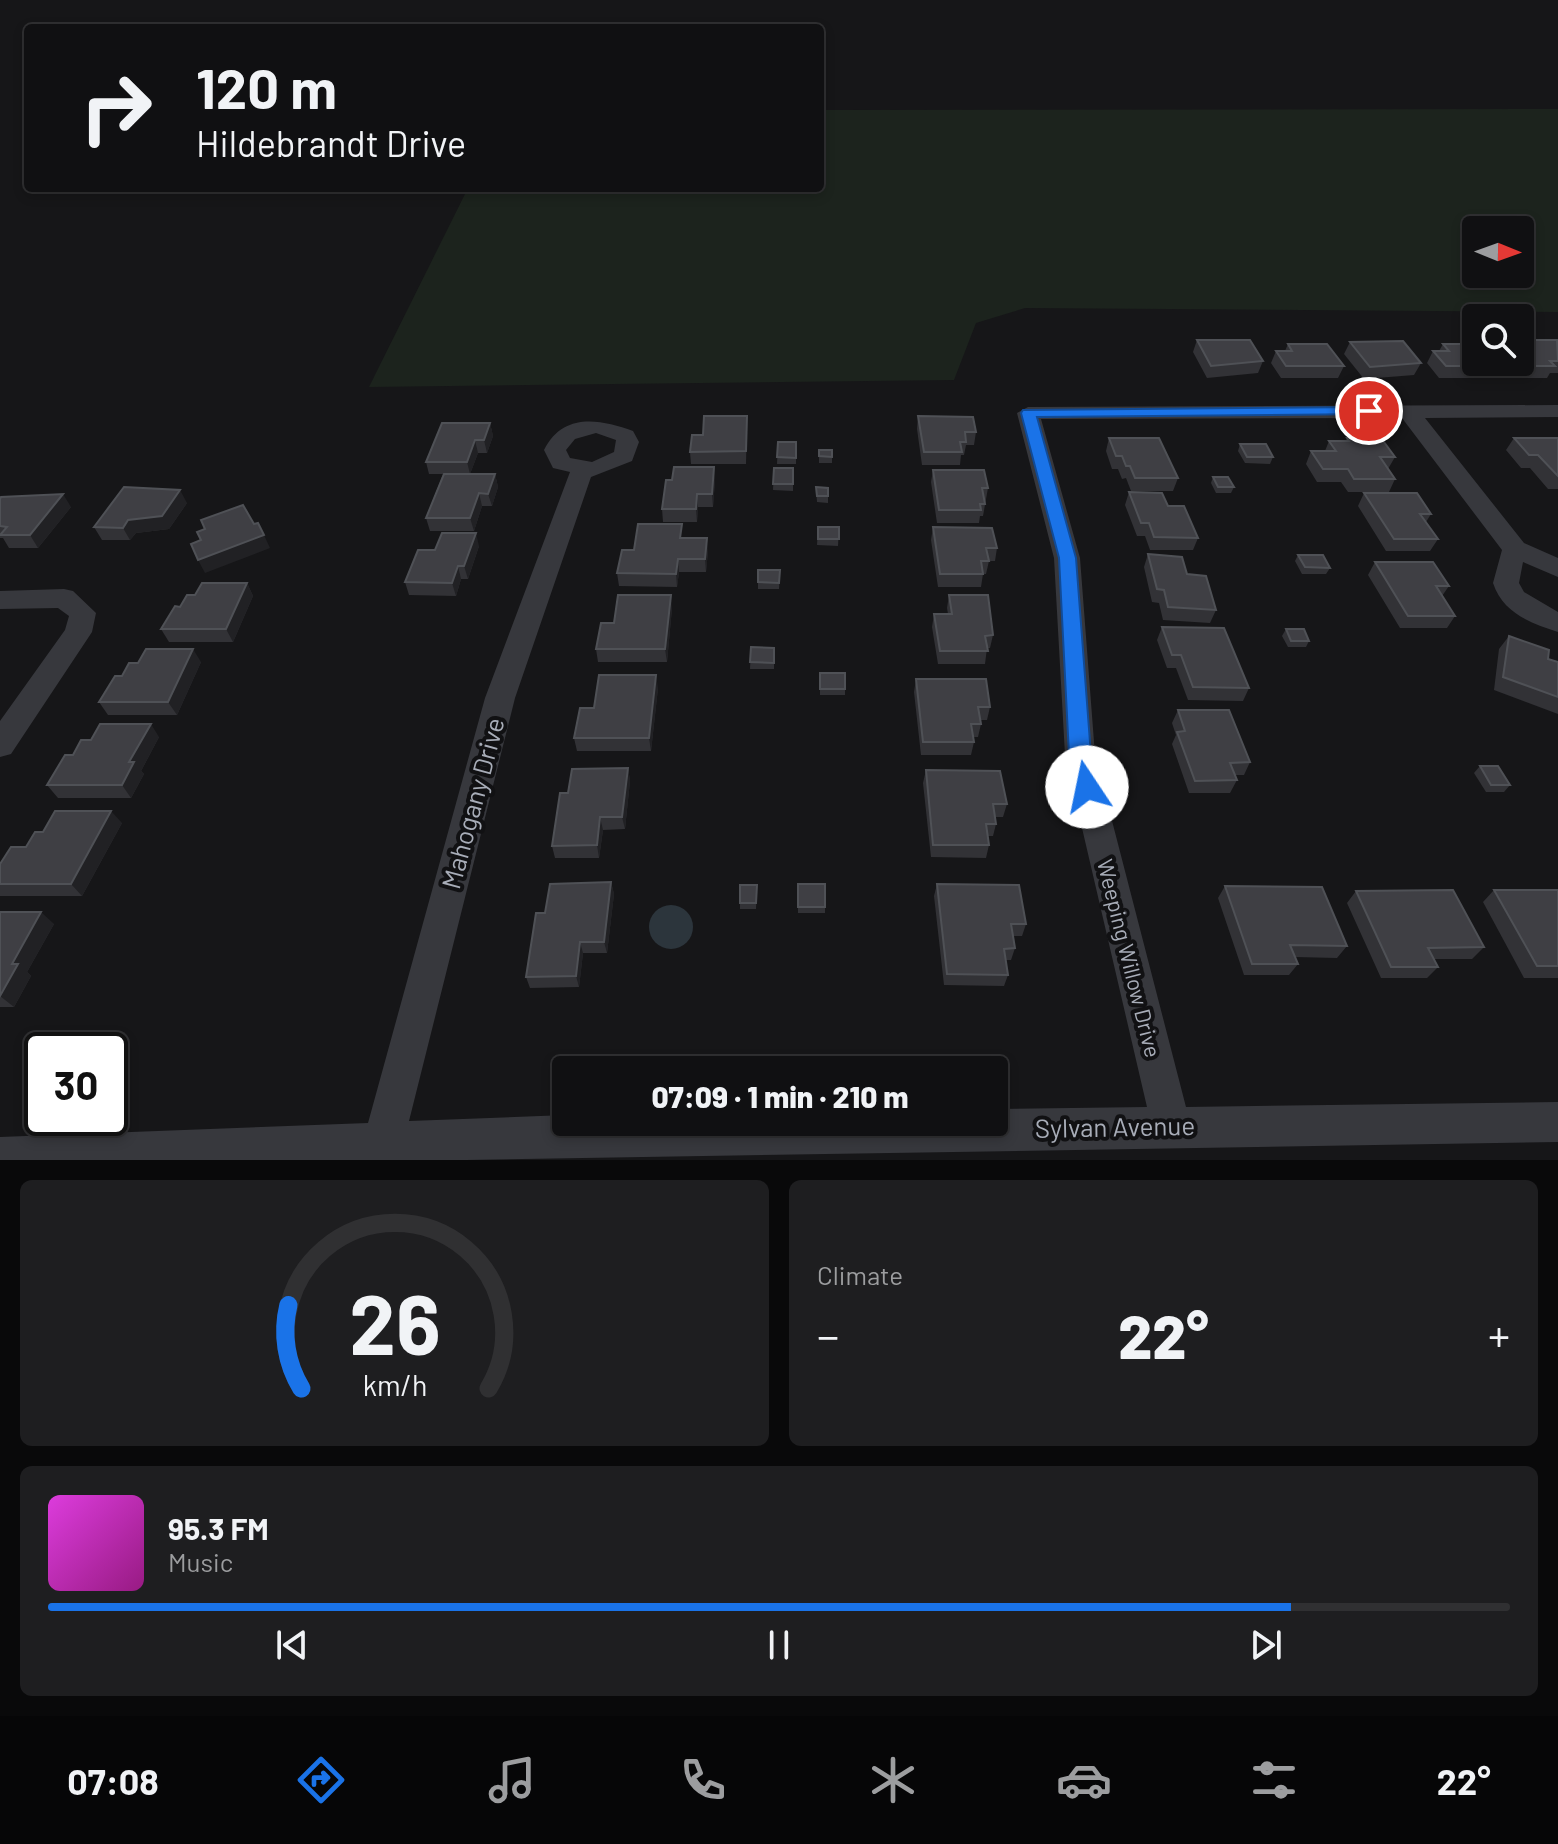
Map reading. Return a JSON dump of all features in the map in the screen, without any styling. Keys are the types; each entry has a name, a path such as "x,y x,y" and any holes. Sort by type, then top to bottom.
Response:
{"street":[{"path":"1408,411 1558,411"},
{"path":"1408,411 1515,549 1558,568"},
{"name":"Weeping Willow Drive","path":"1171,1125 1080,755 1067,558 1028,413 1408,411"},
{"name":"Mahogany Drive","path":"383,1142 500,698 582,470"},
{"path":"1515,549 1505,575 1509,591 1525,608 1558,622"},
{"path":"0,600 52,597 76,605 83,613 78,632 0,745"},
{"name":"Sylvan Avenue","path":"0,1158 383,1142 1171,1125 1558,1122"}],"shaded area":[{"path":"1558,109 1558,312 1534,312 1534,304 1462,304 1462,311 1025,308 976,323 954,380 369,387 466,192 824,192 824,110"},
{"path":"671,905 687,911 693,927 687,943 671,949 655,943 649,927 655,911"}],"building":[{"path":"1197,340 1250,340 1263,361 1211,366"},
{"path":"1534,340 1557,340 1558,361 1550,361 1555,366 1534,366"},
{"path":"1403,341 1421,363 1370,367 1350,342"},
{"path":"1288,344 1327,344 1344,366 1286,366 1276,351 1292,351"},
{"path":"1443,344 1462,344 1462,366 1446,366 1433,351 1449,351"},
{"path":"704,416 747,416 746,451 690,452 692,435 703,435"},
{"path":"918,416 973,417 976,432 965,432 966,442 960,442 962,452 924,452"},
{"path":"442,423 490,423 484,440 475,440 467,462 426,462"},
{"path":"1109,438 1159,438 1178,478 1135,478 1122,456 1116,456"},
{"path":"1347,438 1381,438 1395,457 1380,457 1395,479 1354,479 1348,469 1323,469 1311,451 1336,451 1329,441 1349,441"},
{"path":"1514,438 1558,438 1558,476 1538,455 1529,455"},
{"path":"778,442 796,442 796,458 777,457"},
{"path":"1240,444 1266,444 1273,457 1247,457"},
{"path":"819,450 832,450 832,457 819,456"},
{"path":"674,467 714,467 712,494 697,494 696,509 662,509 666,480 672,480"},
{"path":"774,468 793,468 793,484 773,484"},
{"path":"933,470 984,470 988,488 982,488 985,504 980,504 981,510 939,510"},
{"path":"444,474 495,474 488,494 479,493 470,518 426,518"},
{"path":"1213,477 1228,477 1234,487 1218,487"},
{"path":"124,487 180,490 162,516 128,520 123,528 94,527"},
{"path":"816,487 828,488 828,496 817,496"},
{"path":"1129,492 1162,493 1168,506 1184,506 1198,538 1154,537 1149,523 1141,523"},
{"path":"1364,493 1417,493 1431,514 1420,514 1438,539 1394,539"},
{"path":"63,494 30,535 0,535 7,527 0,526 1,497"},
{"path":"243,505 264,535 198,560 191,544 201,540 197,532 205,529 201,520"},
{"path":"638,524 682,524 680,538 707,538 705,559 678,559 676,574 617,573 622,550 634,550"},
{"path":"818,527 839,527 839,539 818,539"},
{"path":"933,527 992,528 997,548 986,548 989,561 981,561 983,574 940,574"},
{"path":"442,533 476,533 464,566 458,566 452,583 405,582 418,550 435,550"},
{"path":"1148,554 1182,557 1187,574 1206,576 1216,610 1168,607 1164,590 1157,589"},
{"path":"1298,555 1323,555 1330,568 1305,567"},
{"path":"1375,562 1433,562 1449,586 1436,586 1455,616 1408,616"},
{"path":"758,570 780,570 779,583 758,582"},
{"path":"202,583 247,583 226,629 161,629 175,606 180,607 187,595 195,595"},
{"path":"618,595 671,595 665,649 596,649 601,623 614,623"},
{"path":"949,595 988,595 993,635 985,636 988,651 940,651 934,614 952,614"},
{"path":"1162,627 1224,628 1249,688 1193,687 1181,655 1172,655"},
{"path":"1286,629 1304,629 1309,641 1291,641"},
{"path":"1509,636 1549,650 1548,659 1558,662 1558,697 1503,677"},
{"path":"751,647 774,648 774,663 750,662"},
{"path":"146,649 193,649 168,702 99,702 115,676 122,676 129,663 138,663"},
{"path":"820,673 845,673 845,689 820,689"},
{"path":"599,675 656,675 649,738 574,738 580,708 594,708"},
{"path":"916,679 986,679 990,707 978,707 981,724 971,724 974,742 923,742"},
{"path":"1178,710 1229,710 1250,762 1230,763 1237,780 1195,781 1177,732 1185,731"},
{"path":"100,724 151,724 129,762 134,762 122,785 47,785 65,755 73,755 81,740 91,740"},
{"path":"1480,766 1498,766 1510,785 1491,785"},
{"path":"628,768 622,817 600,817 597,845 552,846 560,793 568,793 572,769"},
{"path":"926,770 1000,771 1007,804 993,804 996,824 986,824 989,845 933,845"},
{"path":"55,811 111,811 71,884 0,884 0,864 11,847 26,847 35,832 43,832"},
{"path":"611,882 604,942 580,942 576,976 526,977 536,913 545,913 550,884"},
{"path":"798,884 825,884 825,907 798,907"},
{"path":"937,884 1019,885 1026,924 1011,924 1015,948 1004,949 1008,975 947,974"},
{"path":"740,885 757,885 756,903 740,903"},
{"path":"1225,886 1322,887 1347,946 1290,945 1298,964 1252,964"},
{"path":"1453,890 1484,947 1428,948 1438,967 1391,967 1356,891"},
{"path":"1494,890 1558,890 1558,966 1537,966"},
{"path":"0,912 41,912 12,964 18,964 0,996"}],"route":[{"path":"1087,787 1080,755 1067,558 1028,413 1369,411"}]}
